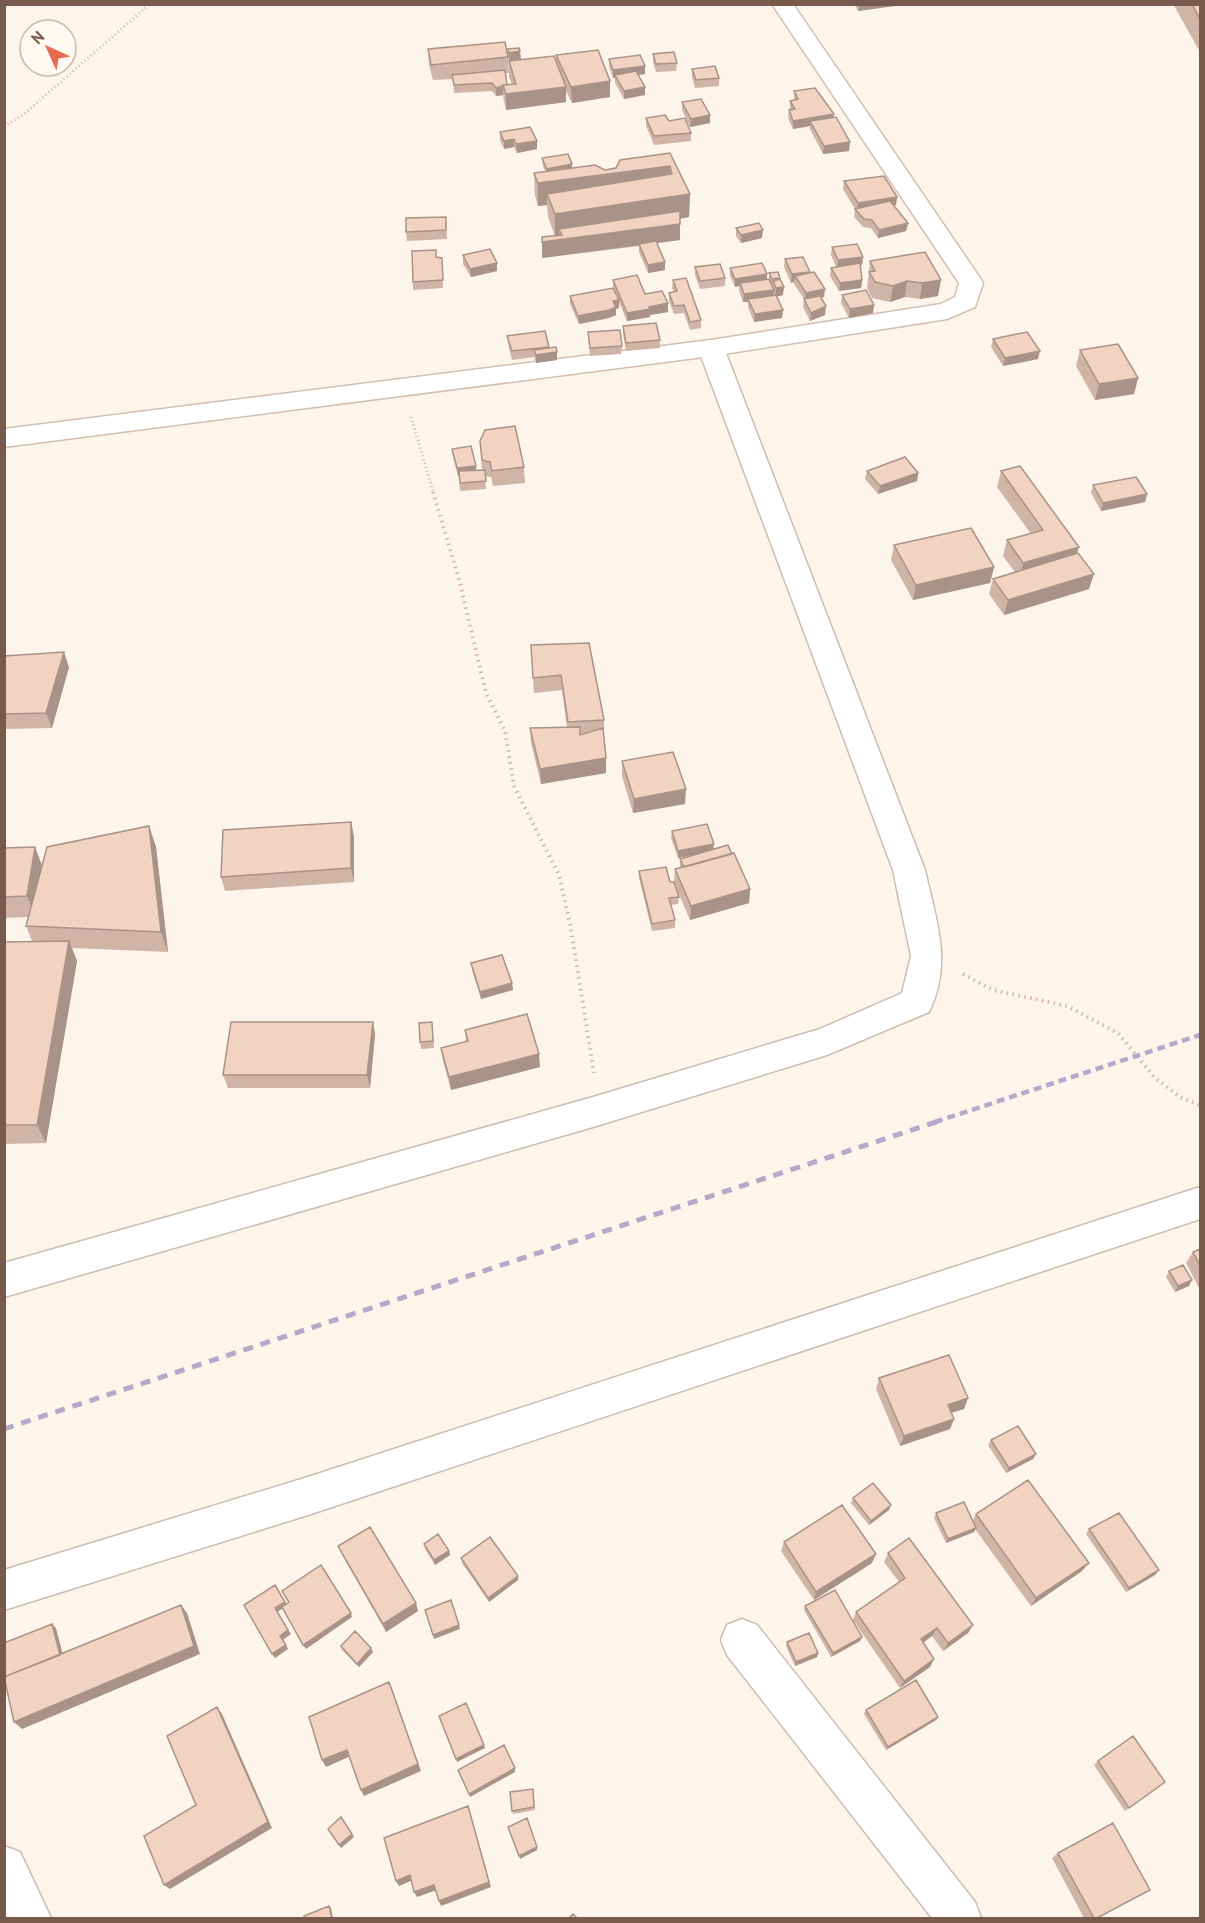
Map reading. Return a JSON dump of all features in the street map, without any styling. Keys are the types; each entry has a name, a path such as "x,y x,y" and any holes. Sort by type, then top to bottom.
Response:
{"street":[{"path":"4,438 711,348 947,311 966,301 971,283 782,4"},
{"path":"4,1280 593,1112 827,1041 917,1002 927,956 909,870 711,348"},
{"path":"4,1590 311,1495 1200,1203"},
{"path":"742,1640 958,1918"},
{"path":"4,1868 29,1918"}],"path":[{"path":"4,126 23,115 150,4"},
{"path":"401,389 425,458 459,579 486,693 505,731 514,786 559,875 594,1065 593,1112"},
{"path":"927,956 993,990 1067,1006 1118,1033 1154,1077 1180,1097 1200,1105"}],"building":[{"path":"1192,4 1200,4 1200,19"},
{"path":"505,42 508,57 431,65 428,49"},
{"path":"519,48 520,51 509,53 508,49"},
{"path":"598,50 610,81 571,87 556,55"},
{"path":"674,52 677,63 656,64 653,54"},
{"path":"640,55 645,66 613,70 609,59"},
{"path":"554,56 566,87 506,94 503,85 516,84 509,61"},
{"path":"715,66 719,78 696,80 692,69"},
{"path":"505,70 507,85 496,88 492,83 454,85 452,75"},
{"path":"636,71 645,87 624,91 615,75"},
{"path":"815,88 834,114 793,121 789,110 795,109 790,101 798,99 794,91"},
{"path":"701,99 710,115 691,119 682,102"},
{"path":"665,115 669,121 685,118 691,133 654,136 646,118"},
{"path":"836,117 850,142 824,146 810,121"},
{"path":"530,127 537,141 516,144 514,139 504,141 500,132"},
{"path":"670,153 690,194 555,214 547,194 672,174 670,166 538,183 534,173 595,165 605,170 616,168 620,160"},
{"path":"568,154 572,164 547,169 542,158"},
{"path":"884,176 897,197 858,203 844,181"},
{"path":"890,201 908,223 879,230 872,220 864,219 855,209"},
{"path":"680,211 680,224 542,242 542,237 562,235 559,229"},
{"path":"446,217 446,230 406,232 406,218"},
{"path":"759,223 763,230 741,235 736,228"},
{"path":"656,241 665,262 648,265 639,244"},
{"path":"857,244 863,257 838,260 832,247"},
{"path":"490,249 497,263 470,269 463,255"},
{"path":"436,250 436,257 442,258 443,280 413,282 412,251"},
{"path":"925,252 941,280 922,283 907,281 893,286 875,282 869,272 875,271 870,261"},
{"path":"803,257 810,272 792,274 785,259"},
{"path":"762,263 767,274 735,279 730,268"},
{"path":"860,263 862,280 840,283 831,268"},
{"path":"720,264 725,278 700,281 695,267"},
{"path":"778,272 780,278 772,279 769,273"},
{"path":"814,272 825,289 806,293 795,276"},
{"path":"637,275 645,294 662,291 668,303 627,313 613,280"},
{"path":"686,278 701,320 690,322 684,305 674,306 669,293 677,291 673,280"},
{"path":"769,279 774,290 744,294 740,283"},
{"path":"780,279 784,287 776,288 773,281"},
{"path":"613,288 619,300 613,301 616,307 578,316 570,296"},
{"path":"866,290 874,305 850,309 842,295"},
{"path":"776,295 783,310 755,314 748,299"},
{"path":"820,296 826,306 811,313 804,299"},
{"path":"656,323 660,340 626,343 623,326"},
{"path":"620,330 622,346 590,348 588,332"},
{"path":"545,331 549,347 512,351 507,336"},
{"path":"1027,332 1040,351 1005,358 993,339"},
{"path":"1118,344 1138,378 1099,384 1080,350"},
{"path":"556,347 557,352 536,355 534,350"},
{"path":"515,426 524,467 492,471 490,462 482,460 480,441 485,430"},
{"path":"471,446 476,466 457,468 452,449"},
{"path":"905,457 918,473 880,486 867,471"},
{"path":"1020,466 1079,547 1023,563 1007,540 1043,530 1001,471"},
{"path":"485,470 486,481 460,483 459,471"},
{"path":"1136,477 1147,494 1103,503 1093,485"},
{"path":"971,528 994,567 916,585 894,545"},
{"path":"1078,553 1094,574 1008,600 993,579"},
{"path":"589,643 604,720 568,722 561,675 533,678 531,645"},
{"path":"64,652 46,713 4,714 4,656"},
{"path":"580,727 580,735 603,728 606,758 540,769 530,728"},
{"path":"673,752 686,789 634,799 622,761"},
{"path":"351,822 351,868 221,877 223,830"},
{"path":"707,824 714,844 678,851 672,831"},
{"path":"149,826 161,932 26,926 47,847"},
{"path":"728,845 732,854 684,867 680,859"},
{"path":"35,847 27,896 4,897 4,848"},
{"path":"734,853 750,889 691,906 675,869"},
{"path":"666,867 670,882 674,882 679,897 669,898 675,920 652,924 639,871"},
{"path":"69,941 37,1125 4,1125 4,942"},
{"path":"502,955 512,983 480,992 471,963"},
{"path":"527,1014 539,1054 449,1077 441,1048 468,1041 465,1030"},
{"path":"231,1022 373,1022 367,1075 223,1075"},
{"path":"432,1022 433,1041 420,1042 419,1023"},
{"path":"1200,1249 1200,1265 1193,1252"},
{"path":"1183,1265 1192,1280 1178,1286 1169,1271"},
{"path":"949,1355 968,1398 948,1405 954,1419 904,1436 879,1378"},
{"path":"1018,1426 1036,1454 1009,1468 991,1440"},
{"path":"1028,1480 1089,1563 1036,1598 976,1514"},
{"path":"873,1483 891,1505 871,1521 853,1498"},
{"path":"964,1502 976,1528 948,1539 936,1513"},
{"path":"842,1505 876,1554 816,1592 784,1542"},
{"path":"1119,1513 1159,1570 1129,1588 1089,1529"},
{"path":"370,1527 416,1603 383,1624 338,1546"},
{"path":"438,1534 449,1551 434,1560 424,1544"},
{"path":"490,1537 518,1576 488,1598 461,1558"},
{"path":"909,1538 973,1625 948,1643 937,1628 921,1639 934,1659 904,1681 856,1612 905,1578 888,1553"},
{"path":"321,1565 351,1613 303,1645 282,1607 289,1602 282,1591"},
{"path":"275,1585 285,1602 275,1608 288,1630 280,1636 286,1645 272,1654 244,1605"},
{"path":"835,1590 862,1637 833,1653 805,1606"},
{"path":"451,1600 459,1625 433,1635 425,1610"},
{"path":"181,1605 194,1646 14,1722 4,1677"},
{"path":"52,1624 60,1655 4,1677 4,1643"},
{"path":"355,1631 371,1648 357,1664 341,1646"},
{"path":"809,1633 818,1653 796,1662 787,1642"},
{"path":"916,1680 938,1717 888,1747 866,1710"},
{"path":"389,1682 418,1764 361,1790 347,1750 322,1760 309,1717"},
{"path":"466,1703 484,1745 456,1759 439,1716"},
{"path":"217,1707 268,1822 164,1885 144,1836 196,1805 167,1736"},
{"path":"1133,1736 1165,1782 1129,1808 1098,1761"},
{"path":"504,1745 515,1768 469,1794 458,1770"},
{"path":"533,1789 534,1807 512,1811 510,1792"},
{"path":"468,1806 489,1882 439,1901 434,1885 414,1892 410,1875 396,1881 384,1838"},
{"path":"341,1817 352,1834 339,1845 328,1829"},
{"path":"527,1818 537,1847 519,1856 508,1827"},
{"path":"1113,1823 1150,1890 1094,1918 1058,1853"},
{"path":"329,1906 332,1918 305,1918 304,1916"}],"railway":[{"path":"935,1122 1200,1035"},
{"path":"4,1429 939,1121"}]}
